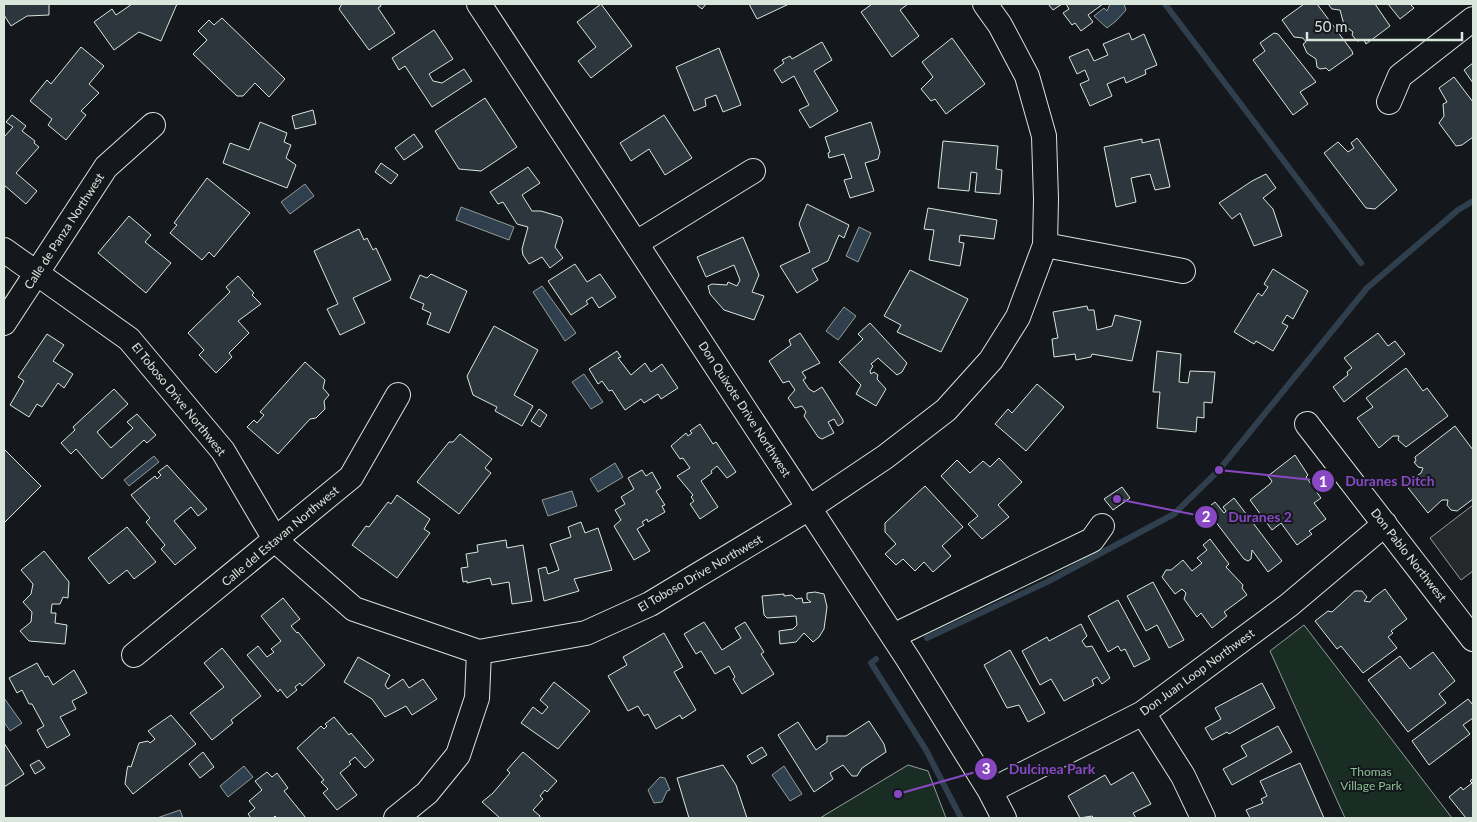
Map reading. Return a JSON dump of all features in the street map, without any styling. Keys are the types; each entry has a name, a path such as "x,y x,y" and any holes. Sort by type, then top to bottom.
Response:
{"street":[{"name":"Don Quixote Drive Northwest","path":"479,4 638,242 893,636 990,791 1004,818"},
{"path":"985,4 1000,25 1027,76 1044,136 1045,246 1183,271"},
{"path":"1389,102 1400,76 1473,19"},
{"name":"Calle de Panza Northwest","path":"4,323 106,166 153,124"},
{"path":"638,242 753,171"},
{"name":"El Toboso Drive Northwest","path":"4,250 38,272 129,339 223,451 276,540 354,609 479,652 586,633 650,604 809,508 885,457 946,410 984,367 1018,317 1045,246"},
{"name":"Calle del Estavan Northwest","path":"134,655 351,477 398,395"},
{"name":"Don Pablo Northwest","path":"1308,424 1473,639"},
{"name":"Don Juan Loop Northwest","path":"990,791 1143,713 1289,605 1385,524"},
{"path":"893,636 1092,540 1102,526"},
{"path":"396,818 427,793 458,755 478,698 479,652"},
{"path":"1143,713 1183,776 1203,818"}],"green space":[{"name":"Thomas Village Park","path":"1304,625 1452,818 1345,818 1270,651"},
{"path":"908,765 928,771 946,818 820,818"}],"shaded area":[{"path":"1473,505 1473,571 1461,580 1430,538"}],"water":[{"path":"1110,4 1124,4 1126,10 1107,28 1094,16 1104,8 1107,11"},
{"path":"305,184 314,196 290,214 281,202"},
{"path":"461,207 514,227 509,240 456,220"},
{"path":"859,227 871,233 858,262 846,256"},
{"path":"542,286 576,333 565,341 533,292"},
{"path":"844,307 856,316 838,340 826,331"},
{"path":"584,374 603,402 591,409 572,382"},
{"path":"154,456 159,462 129,486 124,480"},
{"path":"615,463 623,477 598,492 590,479"},
{"path":"572,491 577,506 548,516 542,500"},
{"path":"4,698 22,723 10,731 4,722"},
{"path":"244,766 253,777 228,797 220,786"},
{"path":"784,766 802,794 790,801 772,775"},
{"path":"660,777 665,778 670,790 667,791 662,802 654,803 648,790"},
{"path":"180,810 183,818 157,818"}],"building":[{"path":"4,4 49,4 49,15 27,16 11,26 4,15"},
{"path":"132,4 177,4 161,41 139,32 114,50 94,22 112,9 116,15"},
{"path":"342,4 380,4 381,6 378,8 395,33 369,50 339,9"},
{"path":"601,4 632,46 591,78 578,61 596,47 577,22"},
{"path":"696,4 706,4 702,9"},
{"path":"749,4 789,4 757,19"},
{"path":"872,4 908,4 900,10 919,36 892,57 861,12"},
{"path":"1048,4 1062,4 1053,10"},
{"path":"1066,4 1103,4 1088,15 1093,22 1081,31 1075,23 1072,25 1063,13 1069,9"},
{"path":"1304,4 1317,4 1352,51 1353,54 1329,71 1326,68 1320,69 1317,67 1316,59 1307,53 1303,44 1306,42 1303,38 1294,37 1282,20"},
{"path":"1328,4 1375,4 1390,26 1366,44 1364,40 1357,41 1352,35 1353,32 1344,25 1340,10 1332,9"},
{"path":"1388,4 1410,4 1414,8 1400,19"},
{"path":"222,18 285,79 269,97 255,83 243,96 237,96 193,54 207,40 198,31 209,20 214,25"},
{"path":"434,30 453,59 429,74 433,81 442,83 464,69 472,81 432,107 405,66 399,70 392,58"},
{"path":"1129,33 1132,40 1144,34 1157,65 1145,70 1146,74 1126,83 1124,77 1107,84 1112,96 1090,106 1080,84 1089,80 1085,70 1077,74 1069,57 1088,49 1094,61 1108,55 1103,44"},
{"path":"1274,33 1278,34 1316,82 1300,92 1308,104 1293,115 1253,60 1265,51 1260,43"},
{"path":"952,38 985,84 946,114 935,99 931,101 921,89 933,77 922,62"},
{"path":"822,42 832,60 814,71 838,111 810,128 799,110 809,105 794,76 782,83 774,70 784,63 782,60 790,56 792,59"},
{"path":"81,47 104,66 89,84 99,93 81,111 86,115 66,140 48,125 52,119 30,101 47,80 51,84"},
{"path":"719,48 741,105 723,112 716,95 705,99 706,106 694,111 676,67"},
{"path":"1473,63 1473,83 1464,70"},
{"path":"1454,77 1473,102 1473,137 1462,145 1456,146 1439,123 1444,116 1443,104 1447,102 1439,88"},
{"path":"485,98 517,147 481,171 459,169 435,131"},
{"path":"313,110 316,124 295,129 292,116"},
{"path":"12,115 26,126 22,131 35,141 34,143 39,147 16,173 37,191 26,204 4,185 4,137 13,127 6,122"},
{"path":"664,115 692,158 665,175 649,149 631,161 620,143"},
{"path":"260,122 287,133 284,142 291,145 286,158 296,165 287,188 223,163 230,143 249,150"},
{"path":"871,122 880,152 878,159 865,163 874,191 850,198 844,180 852,178 844,154 829,158 828,153 830,152 825,137"},
{"path":"414,134 423,147 404,160 395,148"},
{"path":"1357,138 1397,190 1375,209 1366,208 1324,153 1338,142 1348,152 1354,148 1351,143"},
{"path":"1142,139 1142,143 1159,139 1170,187 1155,190 1150,174 1131,178 1136,202 1116,207 1104,147"},
{"path":"943,141 998,146 996,169 1002,170 1000,194 975,192 977,173 971,172 969,191 938,188"},
{"path":"381,163 398,175 391,184 375,172"},
{"path":"528,167 540,183 522,195 532,211 541,211 561,217 563,221 555,247 563,258 550,268 542,257 529,264 523,255 522,249 528,227 517,224 503,202 498,204 490,192"},
{"path":"1266,174 1276,188 1263,198 1273,209 1282,236 1254,246 1240,213 1232,219 1219,203"},
{"path":"207,178 250,213 214,257 209,252 202,260 170,233 177,225 174,223"},
{"path":"807,204 849,225 844,238 839,235 828,261 812,269 818,280 797,293 780,266 810,252 799,224"},
{"path":"928,208 997,220 994,239 960,235 959,242 964,243 960,266 929,260 934,230 924,229"},
{"path":"129,216 151,235 145,242 171,263 146,293 98,253"},
{"path":"359,229 364,240 367,238 373,250 376,248 391,280 353,298 365,323 340,335 327,309 338,304 314,251"},
{"path":"743,237 759,275 752,292 764,296 754,320 724,310 710,294 708,286 712,284 727,285 728,282 737,286 740,280 734,265 706,277 697,257"},
{"path":"575,264 587,282 600,274 616,297 599,308 592,297 586,301 588,304 571,315 548,281"},
{"path":"1273,269 1308,291 1293,319 1287,315 1282,323 1288,326 1273,351 1256,341 1254,344 1234,332 1258,293 1262,296 1268,287 1264,284"},
{"path":"910,270 968,299 941,352 897,332 901,325 884,316"},
{"path":"431,274 467,291 449,333 427,324 431,313 422,309 424,304 410,298 420,275 427,278"},
{"path":"238,276 254,293 252,295 261,304 238,321 249,333 229,353 232,357 216,373 199,355 204,350 188,333 230,292 226,287"},
{"path":"1087,306 1088,310 1094,310 1097,330 1112,326 1115,315 1141,321 1132,361 1092,354 1091,357 1076,360 1075,354 1054,357 1052,339 1058,338 1053,312"},
{"path":"870,323 907,363 902,372 897,375 878,358 871,364 873,366 870,371 871,374 874,372 878,375 877,379 886,389 876,406 856,394 861,385 839,362 863,339 858,334"},
{"path":"494,326 538,350 514,395 533,406 522,426 495,411 497,407 473,395 467,376"},
{"path":"800,333 820,363 802,372 806,378 803,380 809,389 814,392 822,387 843,420 843,423 838,426 834,419 828,422 834,433 822,439 818,437 804,416 806,412 802,406 795,408 788,398 795,390 789,381 783,383 769,361 791,345 789,340"},
{"path":"1378,333 1388,346 1395,341 1405,354 1344,402 1333,387 1348,375 1347,372 1352,368 1344,358"},
{"path":"47,334 64,345 53,361 73,374 64,388 58,383 42,407 37,404 29,417 10,405 24,381 18,377"},
{"path":"617,351 621,357 618,358 631,375 645,363 651,372 662,364 678,388 661,399 658,394 644,403 641,399 625,410 612,390 609,391 602,381 598,384 589,369"},
{"path":"1157,351 1181,354 1179,382 1188,383 1190,371 1215,372 1212,403 1204,402 1204,418 1197,417 1196,432 1157,428 1160,392 1153,392"},
{"path":"305,362 325,380 323,388 329,395 324,401 325,409 316,418 310,419 278,454 247,427 254,420 257,423 264,415 260,412"},
{"path":"1406,368 1423,391 1427,388 1448,416 1406,447 1398,440 1399,436 1393,436 1379,448 1357,418 1373,407 1366,398"},
{"path":"1037,384 1064,407 1026,451 995,424 1008,409 1012,413"},
{"path":"114,389 128,404 97,432 111,448 133,428 127,422 137,414 156,435 147,443 144,440 102,479 76,449 71,454 61,443 75,430 73,427"},
{"path":"539,409 547,415 540,427 531,421"},
{"path":"700,424 713,444 716,442 736,472 727,478 717,466 711,471 712,473 701,481 718,507 700,519 690,504 694,501 691,497 693,495 677,476 690,468 683,458 680,459 671,446 686,433 688,436 692,433 690,431"},
{"path":"1455,426 1473,450 1473,499 1457,511 1451,510 1447,505 1448,500 1442,500 1428,513 1405,484 1421,473 1423,468 1418,467 1414,462 1416,461 1415,457"},
{"path":"460,434 492,459 485,468 491,473 459,514 417,482 449,442 453,442"},
{"path":"4,449 41,486 4,523"},
{"path":"1295,455 1308,475 1306,477 1321,498 1314,503 1326,519 1309,531 1312,534 1297,545 1281,523 1272,530 1250,500 1270,484 1272,481 1268,476"},
{"path":"999,458 1022,482 998,505 1009,517 982,539 968,524 978,516 941,476 957,460 970,473 983,461 990,467"},
{"path":"167,465 207,509 198,516 191,507 174,521 196,548 175,565 161,549 165,545 146,522 150,518 131,495 155,476 157,479 161,475 158,472"},
{"path":"642,470 646,476 652,472 661,488 656,491 665,505 662,506 665,512 648,522 647,519 642,522 644,525 637,529 650,551 634,560 614,526 621,520 615,510 625,504 621,497 634,489 628,478"},
{"path":"925,486 963,527 942,546 951,556 933,572 924,562 915,571 903,559 896,565 885,554 896,544 885,532 885,523"},
{"path":"1122,487 1130,498 1113,510 1104,499"},
{"path":"397,495 430,519 424,529 430,533 397,578 352,545 366,526 369,527 388,502 391,504"},
{"path":"1234,498 1282,561 1268,572 1252,550 1251,559 1248,561 1244,559 1215,521 1211,525 1201,513 1215,502 1224,513 1226,511 1223,507"},
{"path":"581,522 585,533 598,528 612,570 574,579 579,591 544,601 538,569 546,567 548,574 559,570 550,544 571,537 568,527"},
{"path":"127,527 156,562 134,579 127,570 109,584 88,558"},
{"path":"1210,539 1229,564 1226,567 1243,585 1242,588 1247,595 1224,612 1227,616 1212,628 1201,613 1197,617 1184,599 1186,593 1182,589 1175,594 1162,577 1166,570 1171,570 1183,560 1192,571 1202,563 1197,558 1207,550 1203,545"},
{"path":"506,540 507,548 523,545 532,601 512,604 509,582 492,585 490,578 467,583 467,581 463,582 461,568 468,567 466,554 478,552 477,545"},
{"path":"44,551 69,582 68,598 63,597 60,604 52,604 51,613 56,613 55,623 67,625 65,644 29,641 20,631 31,622 32,612 23,602 31,594 33,584 21,570"},
{"path":"1153,582 1184,640 1169,648 1157,625 1146,631 1127,596"},
{"path":"1385,589 1407,619 1391,631 1393,633 1388,637 1397,648 1363,673 1341,646 1337,649 1315,621 1328,611 1332,612 1355,591 1362,591 1367,597 1364,601 1370,602"},
{"path":"807,593 824,594 827,607 824,629 819,637 813,642 804,633 796,642 780,644 779,631 793,629 797,625 796,616 767,618 764,615 762,596 792,595 796,599 802,598 803,603 811,602 807,599"},
{"path":"283,598 300,619 291,626 325,665 302,686 300,683 295,687 297,690 287,698 280,689 278,692 247,655 258,646 267,657 274,652 271,649 281,641 261,616"},
{"path":"1118,600 1150,659 1134,667 1125,649 1121,651 1118,646 1108,652 1088,616"},
{"path":"704,622 722,650 741,638 735,628 745,622 764,652 761,654 774,674 742,694 733,679 735,677 729,666 715,674 701,651 696,654 684,634"},
{"path":"1081,624 1087,636 1082,641 1086,647 1092,646 1110,678 1102,684 1097,677 1092,680 1094,685 1064,701 1051,679 1040,685 1022,651 1047,637 1049,641"},
{"path":"664,633 683,667 674,672 696,710 682,719 680,715 656,729 648,714 644,716 638,706 628,711 608,676 627,665 623,657"},
{"path":"222,648 261,696 231,720 233,723 212,740 190,713 224,687 204,663"},
{"path":"1010,650 1045,713 1028,722 1019,705 1007,708 984,665"},
{"path":"1433,652 1455,681 1439,694 1446,703 1408,732 1368,680 1400,656 1410,669"},
{"path":"358,657 390,675 385,685 388,689 403,679 409,688 423,679 437,699 412,715 406,706 385,717 372,699 344,682"},
{"path":"37,663 45,677 48,676 53,685 74,670 87,693 72,701 76,709 60,717 70,735 47,748 37,730 44,726 22,690 17,693 9,678"},
{"path":"554,682 590,711 558,749 521,723 533,707 542,714 548,707 540,700"},
{"path":"1262,683 1275,708 1229,734 1227,732 1212,740 1205,728 1221,719 1215,708"},
{"path":"1468,699 1473,705 1473,718 1463,725 1470,734 1429,765 1412,741"},
{"path":"171,715 196,744 133,794 125,784 128,766 131,767 139,743 148,741 150,743 155,739 148,731"},
{"path":"334,717 349,735 351,733 374,760 365,768 355,757 349,762 351,764 340,773 357,795 337,810 323,793 328,789 321,782 324,780 297,748 321,726 324,729 327,726 325,724"},
{"path":"869,721 884,744 886,752 862,768 857,776 852,776 843,765 830,773 833,779 814,792 778,735 798,722 816,750 827,742 827,736 846,736"},
{"path":"1278,726 1292,752 1232,785 1223,769 1247,756 1241,746"},
{"path":"4,743 24,774 4,787"},
{"path":"762,747 767,755 752,764 747,756"},
{"path":"203,752 214,767 200,778 189,764"},
{"path":"523,752 557,781 547,792 545,790 540,796 543,799 533,810 540,816 539,818 500,818 482,802 493,793 510,773 507,770"},
{"path":"39,760 45,768 35,774 30,765"},
{"path":"1300,763 1324,818 1250,818 1246,810 1263,803 1261,799 1267,796 1260,781"},
{"path":"723,765 736,785 747,818 689,818 677,778"},
{"path":"267,772 272,777 277,773 288,788 284,791 306,818 277,818 275,816 273,818 251,818 248,814 255,808 249,801 262,790 255,781"},
{"path":"1133,772 1151,804 1133,813 1136,818 1094,818 1092,816 1080,818 1068,796 1105,775 1111,785"},
{"path":"1473,778 1473,818 1466,818 1449,797 1461,787 1463,790 1472,783 1470,781"}],"waterway":[{"path":"1165,4 1361,263"},
{"path":"927,638 1047,582 1174,514 1219,470 1367,288 1458,210 1473,201"},
{"path":"876,659 871,663 926,750 961,818"}],"place":[{"name":"Duranes Ditch","path":"1219,470"},
{"name":"Duranes 2","path":"1117,499"},
{"name":"Dulcinea Park","path":"898,794"}]}
